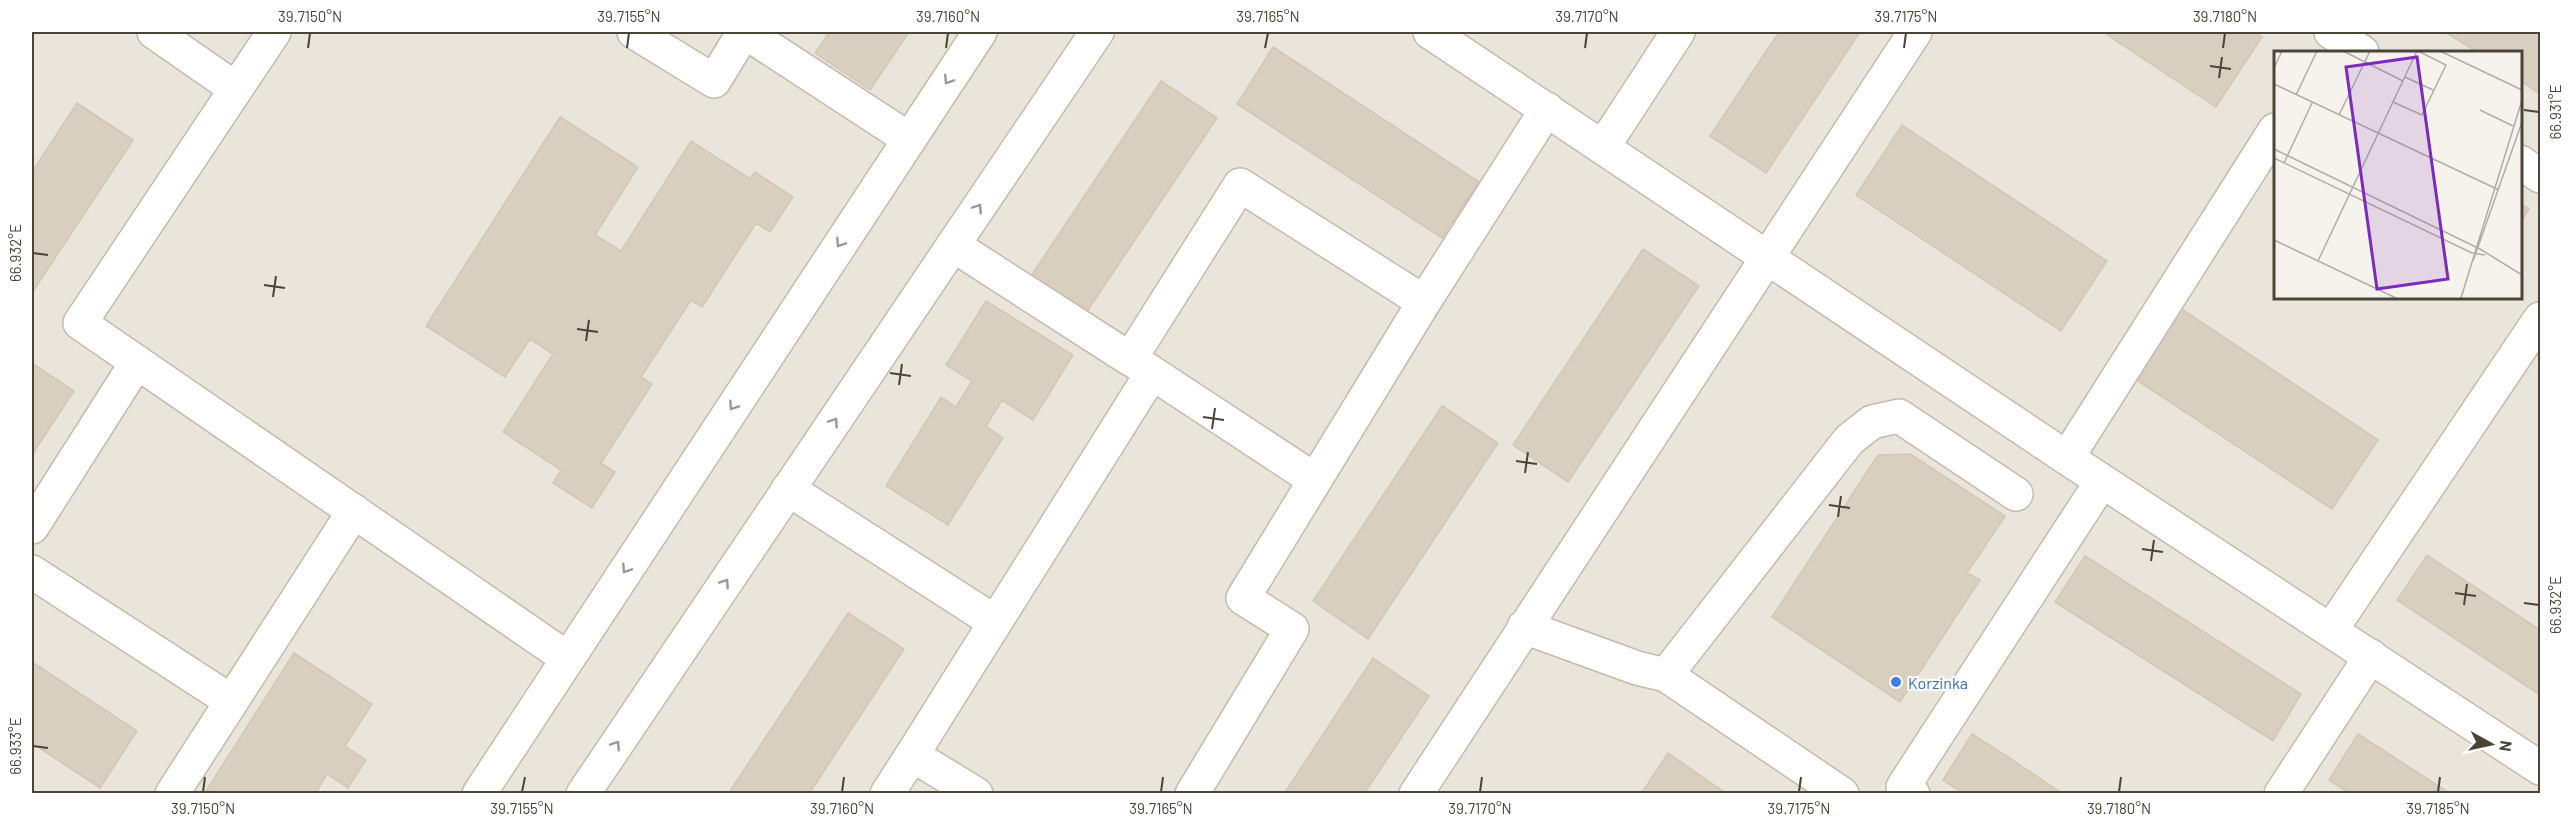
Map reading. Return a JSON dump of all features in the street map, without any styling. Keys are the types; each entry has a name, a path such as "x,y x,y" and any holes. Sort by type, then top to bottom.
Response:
{"street":[{"path":"154,32 236,89"},
{"path":"274,32 80,323 567,658"},
{"path":"634,32 714,81 744,32 909,139"},
{"path":"479,794 980,32"},
{"path":"583,794 1097,32"},
{"path":"1430,32 1767,255 2067,458 2541,768"},
{"path":"1603,147 1678,32"},
{"path":"1416,794 1915,32"},
{"path":"2330,39 2360,51"},
{"path":"1192,794 1292,629 1243,598 1424,302 1547,109"},
{"path":"2067,458 2274,132"},
{"path":"2521,163 2541,176"},
{"path":"887,794 995,622 1141,366 1240,185 1424,302"},
{"path":"953,245 1315,480"},
{"path":"2331,630 2541,319"},
{"path":"32,527 137,362"},
{"path":"1666,675 1850,440 1872,422 1899,416 2016,494"},
{"path":"1913,794 1904,787 2102,481"},
{"path":"788,489 995,622"},
{"path":"172,794 354,512"},
{"path":"32,572 231,701"},
{"path":"1524,627 1637,668 1666,675 1842,794"},
{"path":"2281,794 2371,657"},
{"path":"912,755 976,794"}],"shaded area":[{"path":"32,32 2540,32 2540,793 32,793"}],"building":[{"path":"829,32 909,32 870,90 815,53"},
{"path":"1779,32 1860,32 1766,173 1710,136"},
{"path":"2103,32 2254,32 2262,37 2216,107"},
{"path":"2445,32 2540,32 2540,94 2521,81 2521,51 2475,51"},
{"path":"1273,47 1479,182 1442,238 1237,104"},
{"path":"1161,81 1217,118 1086,313 1031,276"},
{"path":"77,103 133,140 32,293 32,172"},
{"path":"560,117 638,167 595,235 621,251 691,141 750,179 755,172 793,197 770,232 756,223 702,307 691,300 641,377 652,384 601,463 615,472 592,508 553,483 561,470 503,432 553,354 530,339 505,377 426,326"},
{"path":"1902,125 2107,261 2061,331 1856,195"},
{"path":"2521,204 2529,209 2521,221"},
{"path":"1643,249 1699,286 1568,482 1513,445"},
{"path":"986,301 1073,355 1033,420 1002,400 986,426 1003,438 948,525 886,486 941,397 956,407 972,381 946,365"},
{"path":"2173,303 2378,440 2332,509 2126,373"},
{"path":"32,363 74,391 32,455"},
{"path":"1442,406 1498,443 1368,639 1313,601"},
{"path":"1910,454 2005,516 1967,573 1980,580 1900,702 1772,617 1878,455"},
{"path":"2427,555 2540,630 2540,695 2397,600"},
{"path":"2085,556 2301,694 2273,741 2055,602"},
{"path":"848,613 904,649 809,794 728,794"},
{"path":"294,653 372,704 345,746 366,760 348,788 327,774 315,794 204,794"},
{"path":"1373,658 1429,696 1364,794 1284,794"},
{"path":"32,662 137,731 100,788 32,743"},
{"path":"1972,734 2063,794 1964,794 1943,780"},
{"path":"2358,734 2451,794 2350,794 2329,780"},
{"path":"1668,753 1727,794 1641,794"}],"place":[{"name":"Korzinka","path":"1896,682"}]}
